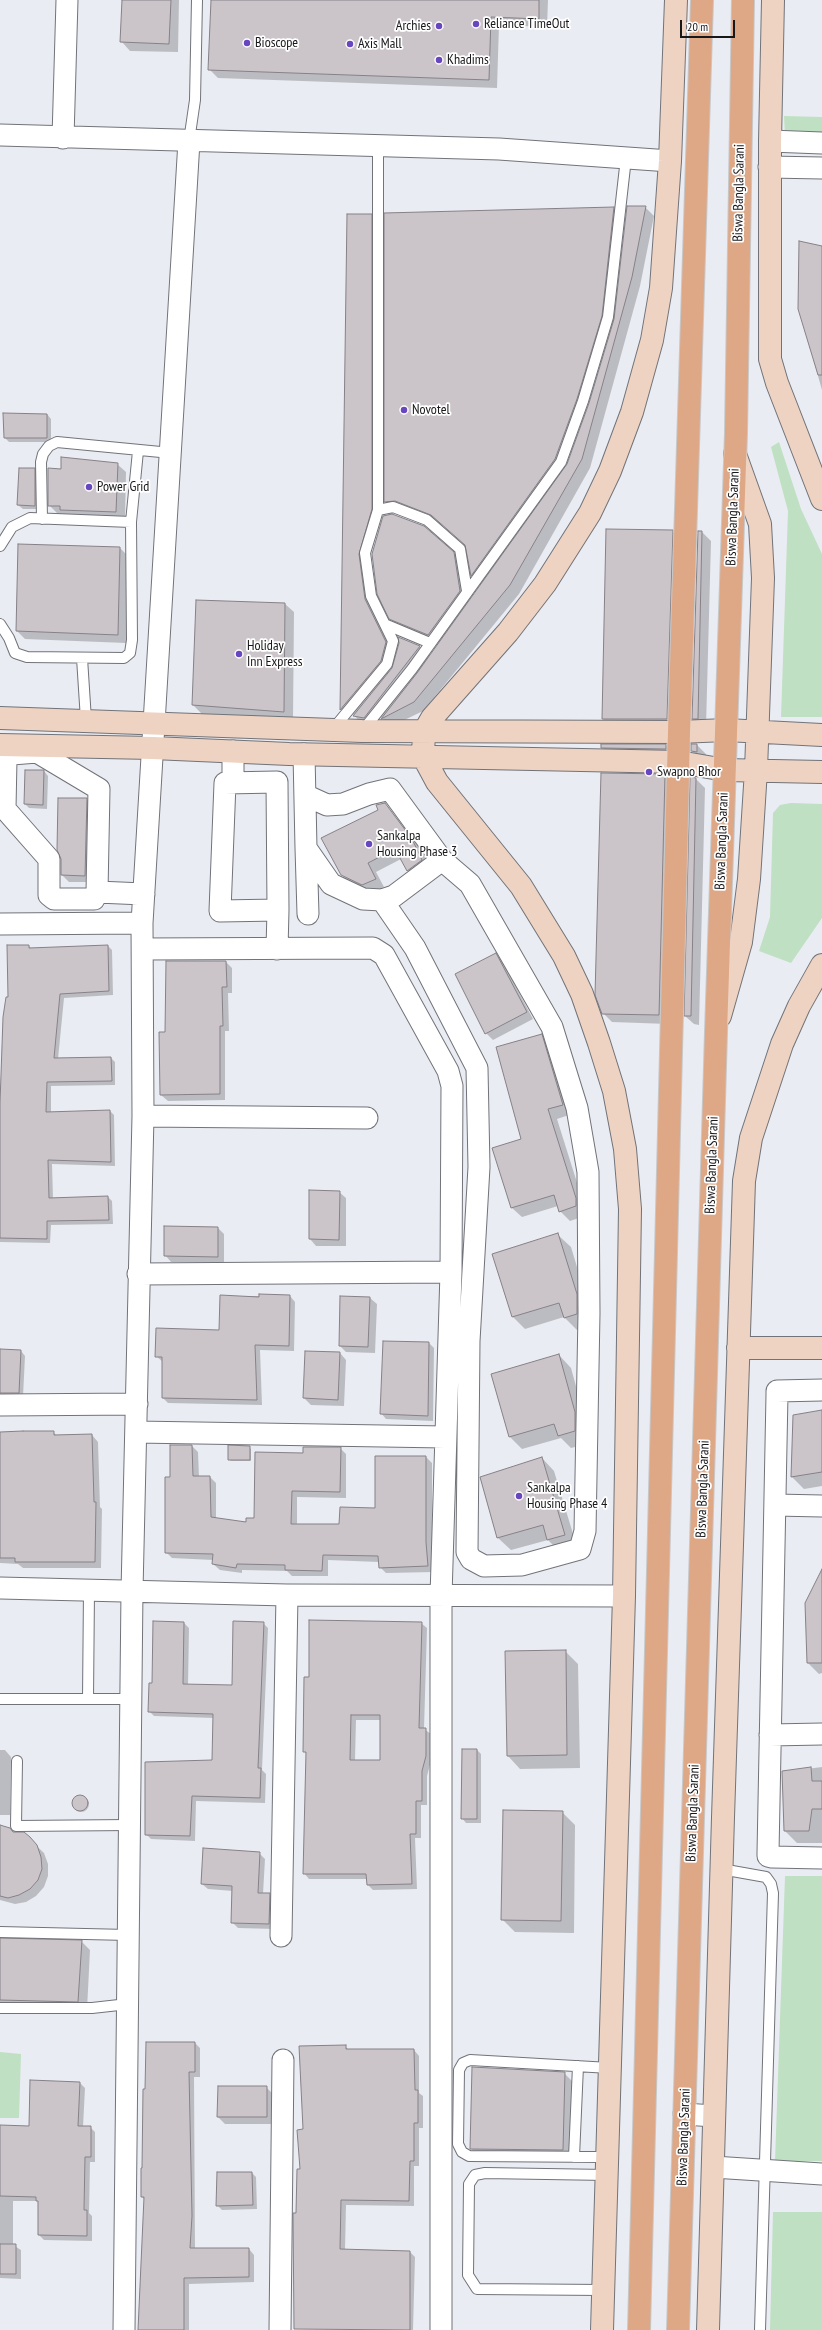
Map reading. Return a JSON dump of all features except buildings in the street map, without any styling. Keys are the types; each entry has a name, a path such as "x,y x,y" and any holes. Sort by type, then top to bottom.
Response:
{"main road":[{"path":"639,2330 679,732 702,0"},
{"name":"Biswa Bangla Sarani","path":"678,2330 716,1032 735,453 743,0"}],"street":[{"path":"63,138 67,0"},
{"path":"602,2330 624,1596 630,1209 625,1149 614,1091 582,994 544,922 502,861 437,782 422,756 424,732 432,718 508,632 545,584 590,513 610,471 632,412 652,340 661,288 670,161 676,0"},
{"path":"774,0 769,167 770,359 777,383 822,499"},
{"path":"0,135 63,138 499,149 670,161"},
{"path":"124,2330 132,1591 137,1404 138,1274 143,1116 142,923 190,141"},
{"path":"770,141 822,143"},
{"path":"769,167 822,168"},
{"path":"716,1032 741,942 749,879 756,770 764,552 760,524 735,453"},
{"path":"0,718 154,722 362,731 679,732 726,730 822,735"},
{"path":"0,745 153,748 304,754 679,762 725,770 822,772"},
{"path":"233,751 233,783"},
{"path":"38,752 99,789 97,892 94,899 54,899 49,895 49,859 5,809 6,759 12,754 38,752"},
{"path":"266,782 267,753"},
{"path":"304,754 308,914"},
{"path":"277,949 278,910 277,782 225,783 220,911 278,910"},
{"path":"305,795 327,805 344,804 369,794 390,789 442,860 470,884 552,1026 578,1108 588,1172 590,1313 585,1531 580,1549 522,1565 484,1566 471,1559 467,1552 469,1341 479,1167 476,1068 415,948 382,900"},
{"path":"306,848 331,884 363,899 382,900 394,896 442,860"},
{"path":"97,892 144,894"},
{"path":"0,924 142,923"},
{"path":"143,949 373,948 384,955 448,1071 452,1086 451,1272 441,1596 441,2330"},
{"path":"708,2330 721,1869 743,1200 751,1138 789,1027 822,965"},
{"path":"143,1116 367,1118"},
{"path":"138,1274 451,1272"},
{"path":"738,1348 822,1348"},
{"path":"822,1390 777,1391 768,1856 822,1858"},
{"path":"0,1405 137,1404"},
{"path":"136,1432 446,1436"},
{"path":"775,1505 822,1506"},
{"path":"483,1596 484,1566"},
{"path":"0,1588 287,1595 624,1596"},
{"path":"281,1936 287,1595"},
{"path":"770,1735 822,1734"},
{"path":"693,1817 723,1817"},
{"path":"280,2330 283,2060"},
{"path":"684,2114 714,2116"},
{"path":"712,2167 822,2174"}],"lane":[{"path":"190,141 194,120 195,100 197,0"},
{"path":"332,729 387,664 393,641 387,625 371,596 366,552 378,510 378,146"},
{"path":"362,731 430,643 561,462 583,401 608,317 626,158"},
{"path":"42,519 42,462 43,454 49,446 57,442 170,453"},
{"path":"0,624 9,638 15,653 27,657 124,658 130,653 132,640 131,522 138,451"},
{"path":"378,510 394,507 427,520 460,549 467,591"},
{"path":"0,546 12,527 30,518 131,522"},
{"path":"387,625 430,643"},
{"path":"82,658 86,720"},
{"path":"88,1699 89,1590"},
{"path":"0,1699 131,1699"},
{"path":"17,1761 16,1826 130,1824"},
{"path":"721,1869 766,1877 772,1884 773,1893 766,2171 760,2330"},
{"path":"0,1932 128,1934"},
{"path":"0,2008 92,2008 128,2004"},
{"path":"607,2166 574,2157 469,2156 462,2152 458,2144 459,2070 463,2063 470,2060 610,2068"},
{"path":"574,2157 578,2066"},
{"path":"603,2290 477,2289 468,2275 469,2184 475,2175 484,2172 607,2166"}],"green space":[{"path":"784,116 822,117 822,136 785,135"},
{"path":"779,442 801,509 822,554 822,717 781,717 788,511 771,447"},
{"path":"791,803 822,804 822,918 791,963 759,951 770,917 773,813 780,805"},
{"path":"785,1876 822,1876 822,2161 775,2161"},
{"path":"0,2052 21,2054 19,2118 0,2118"},
{"path":"773,2212 822,2212 822,2330 770,2330"}],"place":[{"name":"Reliance TimeOut","path":"476,24"},
{"name":"Archies","path":"439,26"},
{"name":"Bioscope","path":"247,43"},
{"name":"Axis Mall","path":"350,44"},
{"name":"Khadims","path":"439,60"},
{"name":"Novotel","path":"404,410"},
{"name":"Power Grid","path":"89,487"},
{"name":"Holiday Inn Express","path":"239,654"},
{"name":"Swapno Bhor","path":"649,772"},
{"name":"Sankalpa Housing Phase 3","path":"369,844"},
{"name":"Sankalpa Housing Phase 4","path":"519,1496"}]}
